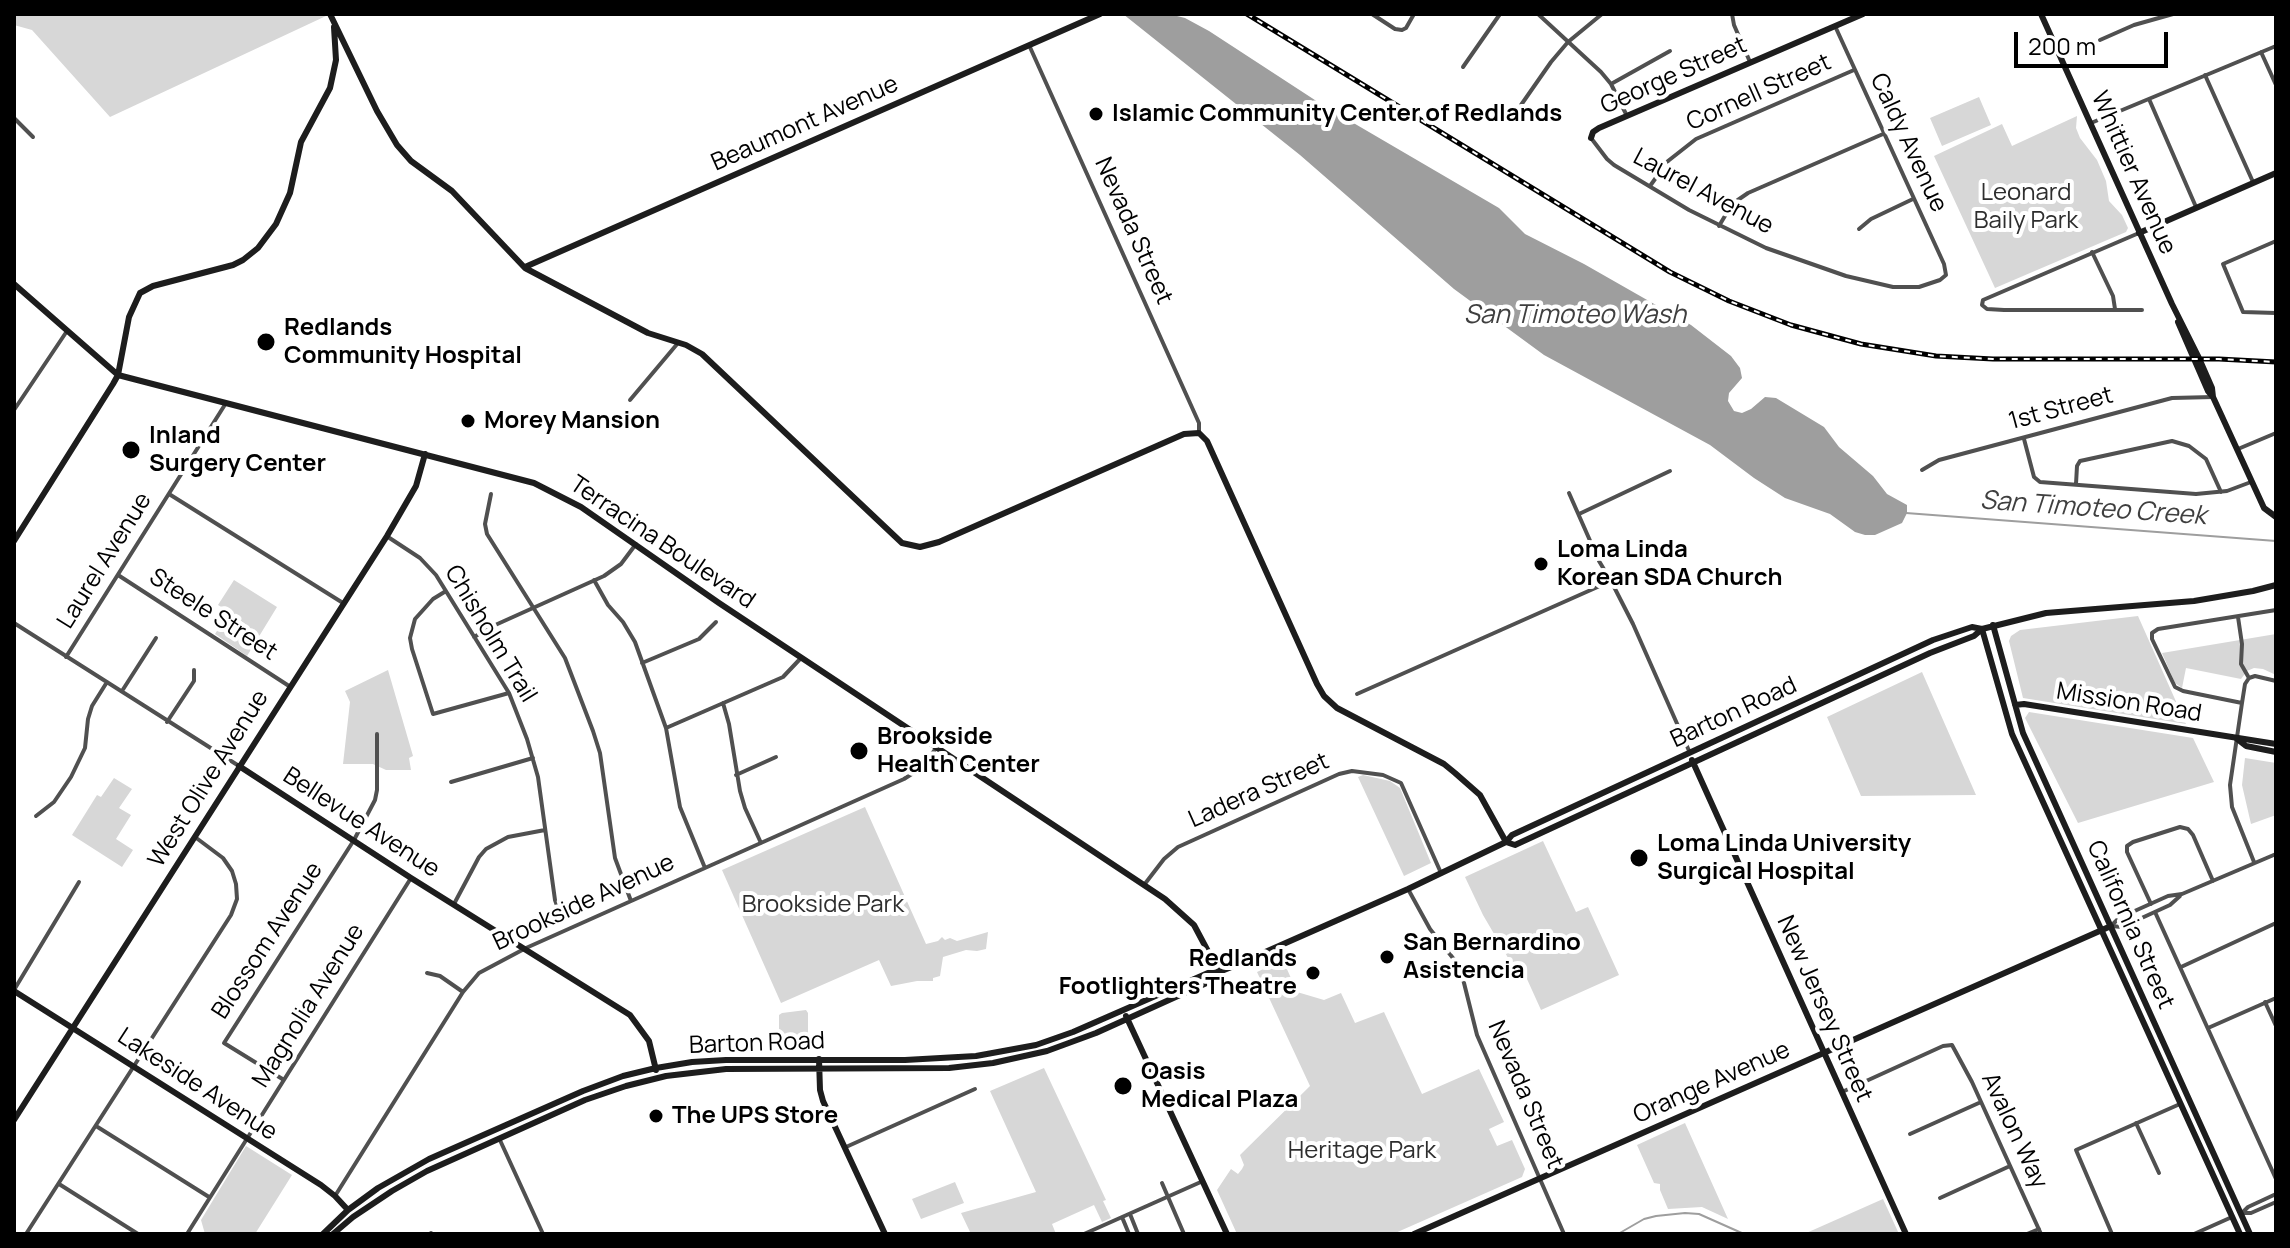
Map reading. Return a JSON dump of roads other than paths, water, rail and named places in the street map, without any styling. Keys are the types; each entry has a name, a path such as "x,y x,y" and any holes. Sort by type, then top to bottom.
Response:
{"main road":[{"path":"330,14 397,145 411,161 452,191 525,268 648,333 702,354 902,543 924,547 939,542 1184,434 1199,433 1207,441 1324,696 1337,708 1444,764 1480,795 1506,842"},
{"name":"Beaumont Avenue","path":"525,268 1100,14"},
{"name":"George Street","path":"1591,138 1599,128 1863,14"},
{"name":"Whittier Avenue","path":"2041,14 2172,304 2203,381 2264,508 2274,513"},
{"path":"14,541 118,375 129,317 140,293 153,286 243,260 258,248 276,224 290,193 301,142 332,82 336,60 334,23"},
{"path":"2139,233 2276,173"},
{"name":"Terracina Boulevard","path":"14,284 118,375 534,483 581,507 719,603 1165,899 1194,925 1219,972"},
{"name":"West Olive Avenue","path":"14,1120 387,536 416,486 425,454"},
{"name":"Barton Road","path":"1506,842 1515,845 1993,625 2046,613 2194,601 2276,585"},
{"name":"California Street","path":"1993,625 2023,733 2250,1234"},
{"name":"Barton Road","path":"323,1234 378,1188 429,1159 603,1083 656,1068 726,1060 943,1059 1023,1048 1073,1032 1408,889 1506,842 1512,835 1933,640 1972,627 1982,629"},
{"name":"California Street","path":"1982,629 2008,722 2026,765 2240,1234"},
{"name":"Mission Road","path":"2015,705 2276,744"},
{"name":"Mission Road","path":"2237,739 2246,746 2276,752"},
{"name":"New Jersey Street","path":"1690,753 1906,1234"},
{"path":"2026,765 2036,761"},
{"name":"Bellevue Avenue","path":"239,766 630,1015 649,1041 658,1078"},
{"name":"Orange Avenue","path":"1414,1234 2111,926"},
{"name":"Barton Road","path":"333,1234 364,1209 409,1180 585,1100 626,1086 658,1078 726,1069 949,1068 1025,1057 1071,1043 1128,1019 1211,981 1219,972"},
{"name":"Lakeside Avenue","path":"14,990 335,1196 353,1217"},
{"path":"1124,1011 1227,1234"},
{"path":"1023,1048 1025,1057"},
{"path":"819,1059 822,1097 885,1234"},
{"path":"397,1176 409,1180"},
{"path":"364,1209 379,1195 378,1188"}],"street":[{"path":"1372,14 1395,29 1402,30 1414,14"},
{"path":"1463,67 1500,14"},
{"path":"1538,14 1611,84 1627,116"},
{"path":"1521,105 1568,42 1602,14"},
{"path":"1732,14 1750,62"},
{"path":"2100,40 2134,25 2172,14"},
{"name":"Caldy Avenue","path":"1835,26 1944,264 1946,275"},
{"name":"Nevada Street","path":"1029,45 1199,423 1199,433"},
{"path":"2091,123 2276,46"},
{"path":"1611,84 1670,51"},
{"path":"2261,52 2276,85"},
{"name":"Cornell Street","path":"1650,186 1668,161 1696,139 1854,70"},
{"path":"2205,75 2253,182"},
{"path":"2149,99 2196,207"},
{"path":"14,118 33,137"},
{"path":"1719,226 1738,198 1883,134"},
{"name":"Laurel Avenue","path":"1591,138 1607,159 1719,226 1766,248 1812,265 1893,287 1919,287 1946,275"},
{"path":"1859,229 1871,219 1913,199"},
{"path":"2139,233 1982,303 1983,308 2142,310"},
{"path":"2276,241 2223,264 2243,312 2276,313"},
{"path":"2092,252 2113,296 2114,310"},
{"path":"14,410 67,331"},
{"path":"630,400 678,343"},
{"name":"1st Street","path":"1922,470 1939,460 2172,398 2213,397"},
{"name":"Laurel Avenue","path":"66,657 226,403"},
{"path":"2237,450 2276,433"},
{"path":"2024,439 2036,480 2180,494 2221,492 2251,482"},
{"path":"2076,484 2080,461 2172,441 2189,446 2206,459 2221,492"},
{"path":"1579,514 1670,471"},
{"name":"New Jersey Street","path":"1569,493 1690,753"},
{"path":"169,494 343,603"},
{"path":"491,494 485,524 487,534 567,663 593,731 600,753 615,858 631,901"},
{"name":"Chisholm Trail","path":"387,536 420,558 436,575 509,693 538,777 559,911"},
{"path":"474,637 594,580 621,564 636,544"},
{"name":"Steele Street","path":"118,575 289,686"},
{"path":"594,580 608,605 630,633 642,663 666,728 680,807 705,868"},
{"path":"1357,694 1611,581"},
{"path":"446,591 421,610 410,638 433,714 509,693"},
{"path":"2242,703 2175,687 2152,633 2158,629 2276,610"},
{"path":"2238,617 2243,649 2241,664 2249,678"},
{"path":"642,663 699,639 716,622"},
{"name":"Bellevue Avenue","path":"14,623 239,766"},
{"path":"122,691 156,638"},
{"path":"666,728 783,677 801,657"},
{"path":"167,722 194,681 194,670"},
{"path":"2254,862 2232,807 2230,785 2245,684 2255,676 2276,681"},
{"path":"36,816 54,802 71,777 85,748 92,706 107,682"},
{"path":"723,703 736,775 745,808 761,843"},
{"path":"354,840 376,795 377,734"},
{"name":"Brookside Avenue","path":"335,1196 463,992 479,973 526,948 910,776 921,768 937,747"},
{"path":"451,782 533,757"},
{"path":"736,775 776,757"},
{"name":"Ladera Street","path":"1144,885 1157,866 1178,847 1339,774 1352,771 1383,775 1401,783 1441,873"},
{"path":"2151,904 2127,852 2127,846 2133,842 2180,827 2188,829 2213,881"},
{"path":"454,904 486,849 508,837 545,830"},
{"path":"26,1234 231,915 237,899 236,884 228,865 218,853 195,837"},
{"name":"Blossom Avenue","path":"284,1080 224,1043 354,840"},
{"name":"Orange Avenue","path":"2111,926 2119,918 2168,896 2182,894 2276,854"},
{"name":"Magnolia Avenue","path":"187,1234 411,878"},
{"path":"14,990 79,882"},
{"name":"Nevada Street","path":"1408,889 1430,929 1460,967 1477,1035 1564,1234"},
{"name":"Orange Avenue","path":"2111,926 2122,927 2170,905 2182,894"},
{"path":"2155,912 2276,1179"},
{"path":"2181,967 2276,923"},
{"path":"427,973 440,976 463,992"},
{"path":"2208,1028 2276,998"},
{"path":"2265,1002 2276,1026"},
{"name":"Avalon Way","path":"1842,1092 1943,1046 1952,1045 2040,1231"},
{"path":"845,1148 975,1089"},
{"path":"1910,1134 1981,1102"},
{"path":"2112,1234 2076,1150 2180,1104"},
{"path":"2136,1123 2159,1173"},
{"path":"96,1125 209,1197"},
{"path":"495,1130 543,1234"},
{"path":"1940,1198 2010,1166"},
{"path":"1084,1234 1203,1181"},
{"path":"1162,1183 1184,1234"},
{"path":"58,1184 138,1234"},
{"path":"2241,1214 2248,1207 2276,1194"},
{"path":"2194,1234 2276,1202"},
{"path":"1130,1214 1138,1234"},
{"path":"1122,1217 1129,1234"},
{"path":"2027,1234 2040,1231"}],"water":[{"name":"San Timoteo Wash","path":"1123,14 1169,14 1185,18 1209,31 1321,104 1499,208 1525,234 1691,325 1731,356 1740,368 1742,378 1729,393 1728,401 1734,411 1742,413 1765,397 1776,398 1824,427 1839,447 1873,476 1887,494 1907,505 1902,523 1875,535 1855,532 1830,514 1785,498 1710,445 1544,355 1454,289 1300,155"}],"waterway":[{"name":"San Timoteo Creek","path":"1906,513 2276,541"},
{"path":"1618,1234 1644,1219 1685,1213 1699,1214 1744,1234"}],"railway":[{"path":"1247,14 1670,272 1729,301 1791,325 1861,344 1936,356 2276,362"}],"place":[{"name":"Islamic Community Center of Redlands","path":"1096,114"},
{"name":"Redlands Community Hospital","path":"266,342"},
{"name":"Morey Mansion","path":"468,421"},
{"name":"Inland Surgery Center","path":"131,450"},
{"name":"Loma Linda Korean SDA Church","path":"1541,564"},
{"name":"Brookside Health Center","path":"859,751"},
{"name":"Loma Linda University Surgical Hospital","path":"1639,858"},
{"name":"San Bernardino Asistencia","path":"1387,957"},
{"name":"Redlands Footlighters Theatre","path":"1313,973"},
{"name":"Oasis Medical Plaza","path":"1123,1086"},
{"name":"The UPS Store","path":"656,1116"}],"park label":[{"name":"Leonard Baily Park","path":"2026,207"},
{"name":"Brookside Park","path":"823,905"},
{"name":"Heritage Park","path":"1362,1151"}]}
